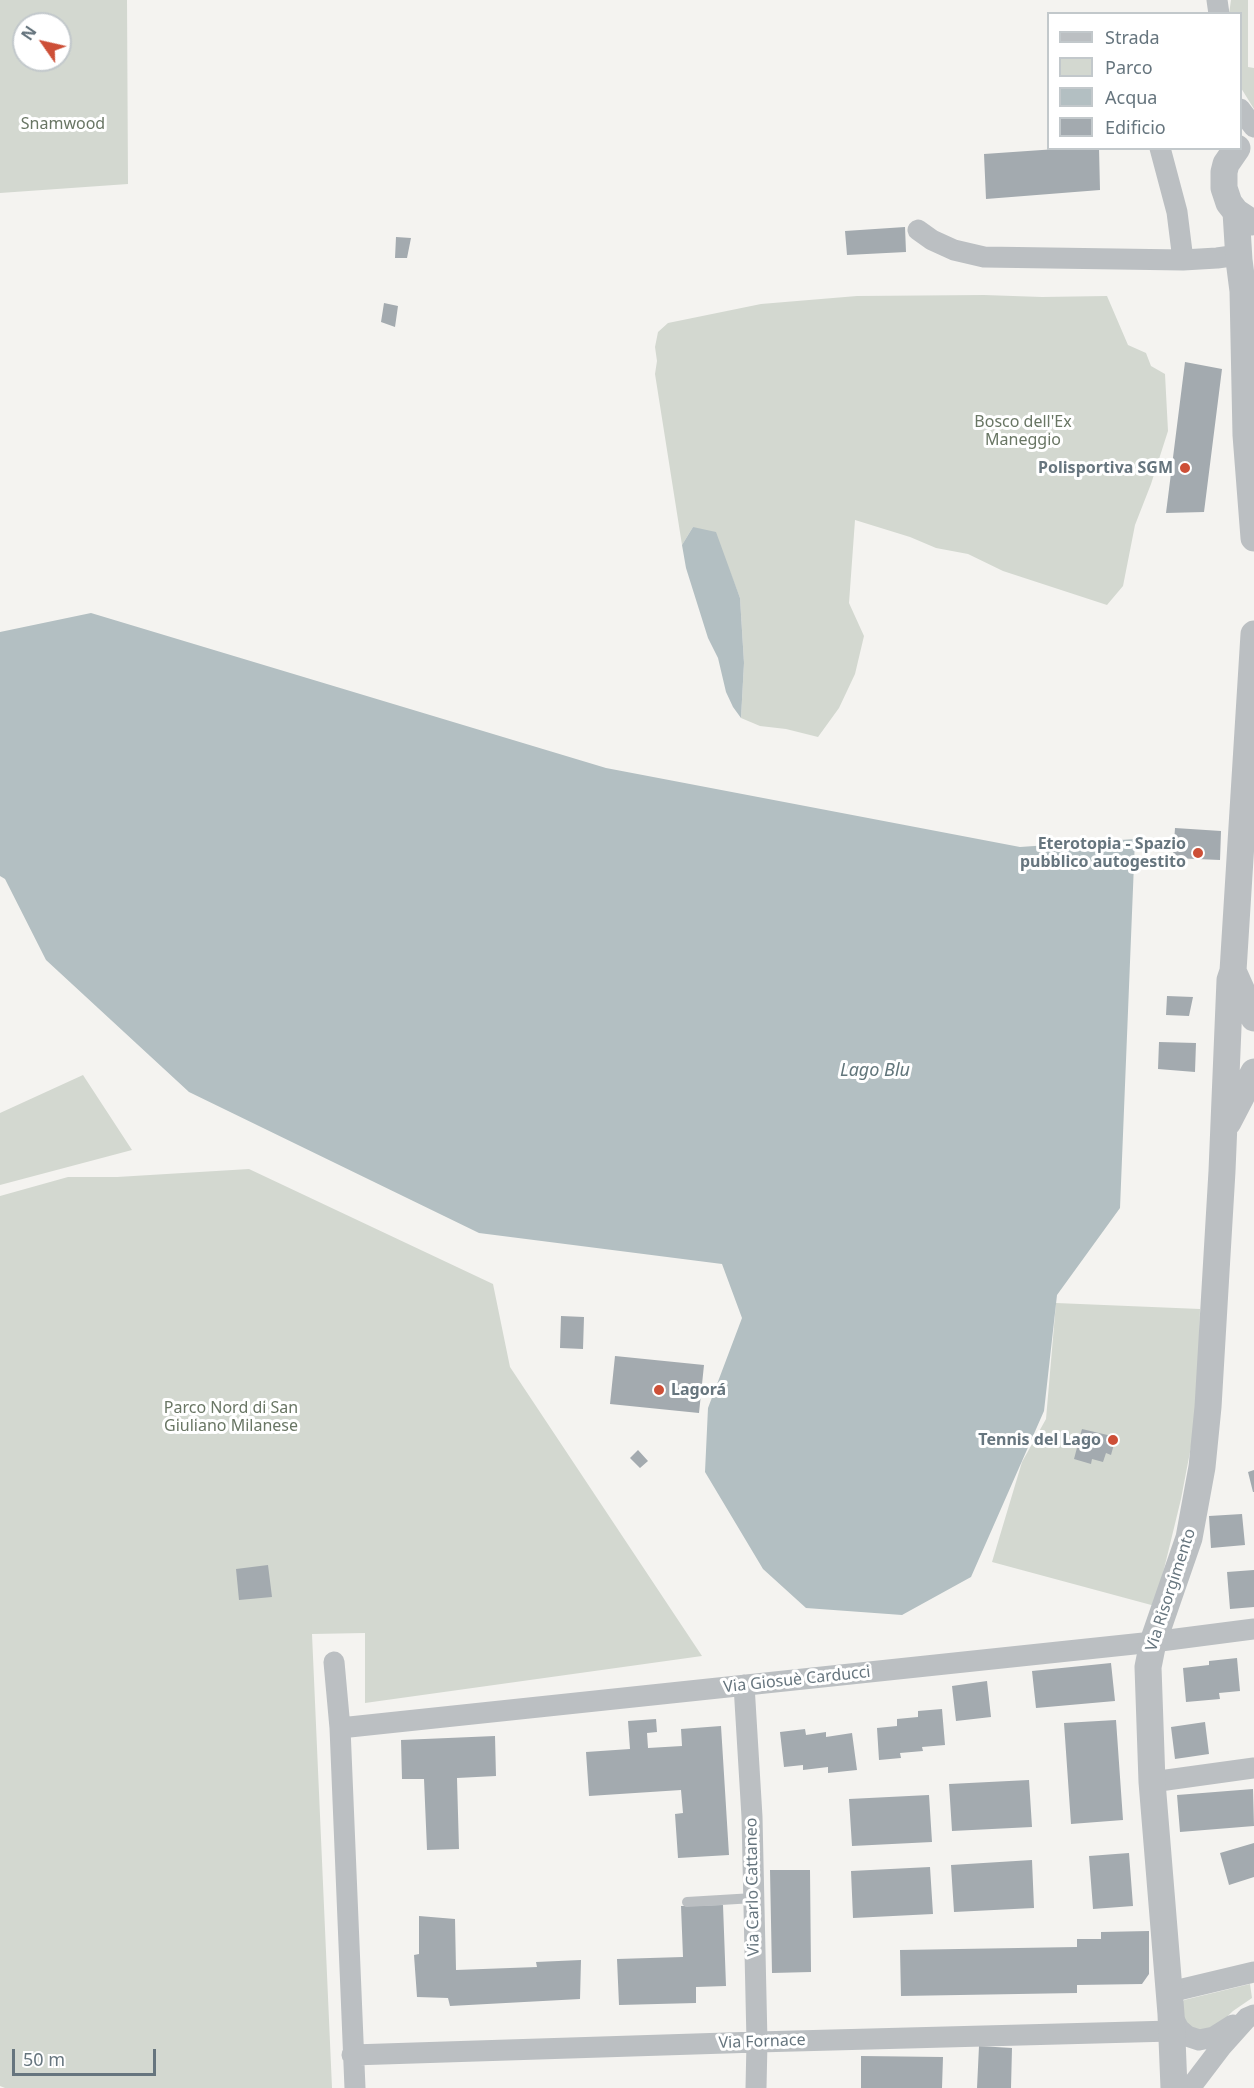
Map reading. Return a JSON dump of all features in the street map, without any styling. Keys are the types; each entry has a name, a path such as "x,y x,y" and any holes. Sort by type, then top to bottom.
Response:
{"street":[{"path":"1242,112 1254,127"},
{"path":"1161,150 1173,191 1183,260"},
{"path":"1237,150 1226,164 1223,180 1226,196 1245,217 1246,251 1242,281 1246,435 1254,538"},
{"path":"918,230 946,247 984,257 1183,260 1217,258 1246,251"},
{"name":"Via Risorgimento","path":"1174,2088 1171,2013 1152,1782 1148,1667 1153,1642 1182,1563 1200,1486 1208,1407 1230,980 1233,971 1254,634"},
{"name":"Via Risorgimento","path":"1233,971 1254,1018"},
{"path":"1226,1049 1228,1038 1240,1029 1254,1028"},
{"name":"Via Risorgimento","path":"1224,1128 1254,1070 1244,1070 1232,1064 1226,1049"},
{"name":"Via Giosuè Carducci","path":"340,1728 1153,1642 1254,1629"},
{"path":"334,1662 340,1728 355,2088"},
{"name":"Via Carlo Cattaneo","path":"744,1685 752,1817 756,2088"},
{"path":"1152,1782 1254,1768"},
{"name":"Via Fornace","path":"352,2055 757,2042 1171,2013 1254,1972"},
{"path":"1171,2013 1179,2029 1187,2036 1199,2040 1214,2037 1250,2017"},
{"path":"1190,2088 1215,2053 1250,2017"}],"lane":[{"path":"687,1902 754,1898"}],"green space":[{"name":"Snamwood","path":"0,0 127,0 128,184 0,193"},
{"path":"1231,0 1248,0 1248,67 1254,68 1254,109 1242,90 1242,12 1229,12"},
{"name":"Bosco dell'Ex Maneggio","path":"857,296 1107,296 1128,345 1146,353 1151,366 1165,374 1168,431 1135,525 1123,586 1107,605 1003,571 968,554 936,548 910,537 855,520 849,603 864,636 855,674 839,708 818,737 786,729 760,726 741,718 744,663 740,598 723,554 693,527 682,545 655,374 657,361 655,347 658,332 668,323 761,304"},
{"path":"83,1075 132,1150 0,1185 0,1113"},
{"name":"Parco Nord di San Giuliano Milanese","path":"249,1169 493,1284 510,1367 702,1656 365,1703 365,1633 312,1634 332,2088 5,2088 0,2086 0,1196 68,1177 117,1177"},
{"name":"Tennis del Lago","path":"1056,1303 1200,1309 1198,1410 1181,1499 1155,1606 992,1562 1022,1462 1046,1419"},
{"path":"1250,1984 1252,1998 1233,2011 1212,2031 1194,2034 1178,2008 1184,2000"}],"water":[{"path":"693,527 716,532 740,598 744,663 741,718 726,692 718,658 708,638 686,568 682,545"},
{"name":"Lago Blu","path":"91,613 606,768 1020,847 1135,839 1120,1208 1057,1295 1044,1411 971,1577 902,1615 806,1608 763,1569 705,1472 708,1408 742,1318 722,1264 479,1233 189,1092 46,960 5,879 0,876 0,632"}],"building":[{"path":"1047,150 1099,150 1100,190 986,199 984,154"},
{"path":"905,227 906,252 847,255 845,231"},
{"path":"396,237 411,238 407,258 395,258"},
{"path":"384,303 398,306 395,327 381,322"},
{"name":"Polisportiva SGM","path":"1185,362 1222,369 1204,512 1166,513"},
{"path":"1175,828 1221,831 1220,860 1173,858"},
{"path":"1167,996 1193,997 1189,1016 1166,1015"},
{"path":"1159,1042 1196,1043 1195,1072 1158,1069"},
{"path":"561,1316 584,1317 583,1349 560,1348"},
{"path":"615,1356 704,1365 699,1413 610,1404"},
{"path":"1082,1429 1116,1437 1111,1455 1106,1453 1103,1462 1092,1459 1091,1464 1074,1459"},
{"path":"638,1450 648,1461 640,1468 630,1458"},
{"path":"1254,1470 1254,1492 1253,1492 1248,1472"},
{"path":"1242,1514 1245,1545 1211,1548 1209,1516"},
{"path":"268,1565 272,1597 239,1600 236,1569"},
{"path":"1254,1570 1254,1607 1230,1609 1227,1572"},
{"path":"1237,1658 1240,1691 1219,1693 1220,1699 1186,1702 1183,1668 1209,1665 1209,1661"},
{"path":"1111,1663 1115,1701 1036,1708 1032,1671"},
{"path":"987,1681 991,1717 956,1721 952,1686"},
{"path":"942,1709 945,1745 922,1747 923,1751 900,1753 901,1758 879,1760 877,1728 897,1726 897,1719 918,1717 918,1711"},
{"path":"656,1719 657,1732 647,1733 648,1748 682,1746 681,1729 721,1726 729,1855 678,1858 675,1814 683,1813 681,1790 589,1796 586,1752 630,1749 628,1721"},
{"path":"1116,1720 1123,1820 1071,1824 1064,1723"},
{"path":"1205,1722 1209,1754 1175,1759 1171,1727"},
{"path":"805,1729 806,1735 826,1732 826,1737 852,1733 857,1770 828,1773 828,1767 803,1770 803,1765 784,1767 780,1732"},
{"path":"495,1736 496,1776 457,1778 459,1849 427,1850 424,1779 402,1779 401,1740"},
{"path":"1029,1780 1032,1827 952,1831 949,1784"},
{"path":"1253,1789 1254,1826 1180,1832 1177,1795"},
{"path":"929,1795 932,1842 852,1846 849,1799"},
{"path":"1254,1843 1254,1877 1229,1885 1220,1853"},
{"path":"1129,1853 1133,1906 1093,1909 1089,1856"},
{"path":"1032,1860 1034,1908 954,1912 951,1865"},
{"path":"930,1867 933,1914 853,1918 851,1871"},
{"path":"770,1870 810,1870 811,1972 772,1973"},
{"path":"723,1905 726,1986 696,1987 696,2003 619,2005 617,1959 683,1957 681,1906"},
{"path":"419,1916 455,1919 456,1970 537,1967 536,1962 581,1960 580,1999 450,2006 448,1998 417,1997 414,1955 419,1954"},
{"path":"1149,1931 1149,1974 1142,1984 1077,1985 1077,1993 901,1996 900,1950 1077,1947 1077,1939 1101,1939 1101,1932"},
{"path":"979,2046 1012,2048 1011,2088 977,2088"},
{"path":"861,2056 943,2057 942,2088 861,2088"}],"place":[{"name":"Polisportiva SGM","path":"1185,468"},
{"name":"Eterotopia - Spazio pubblico autogestito","path":"1198,853"},
{"name":"Lagorá","path":"659,1390"},
{"name":"Tennis del Lago","path":"1113,1440"}]}
